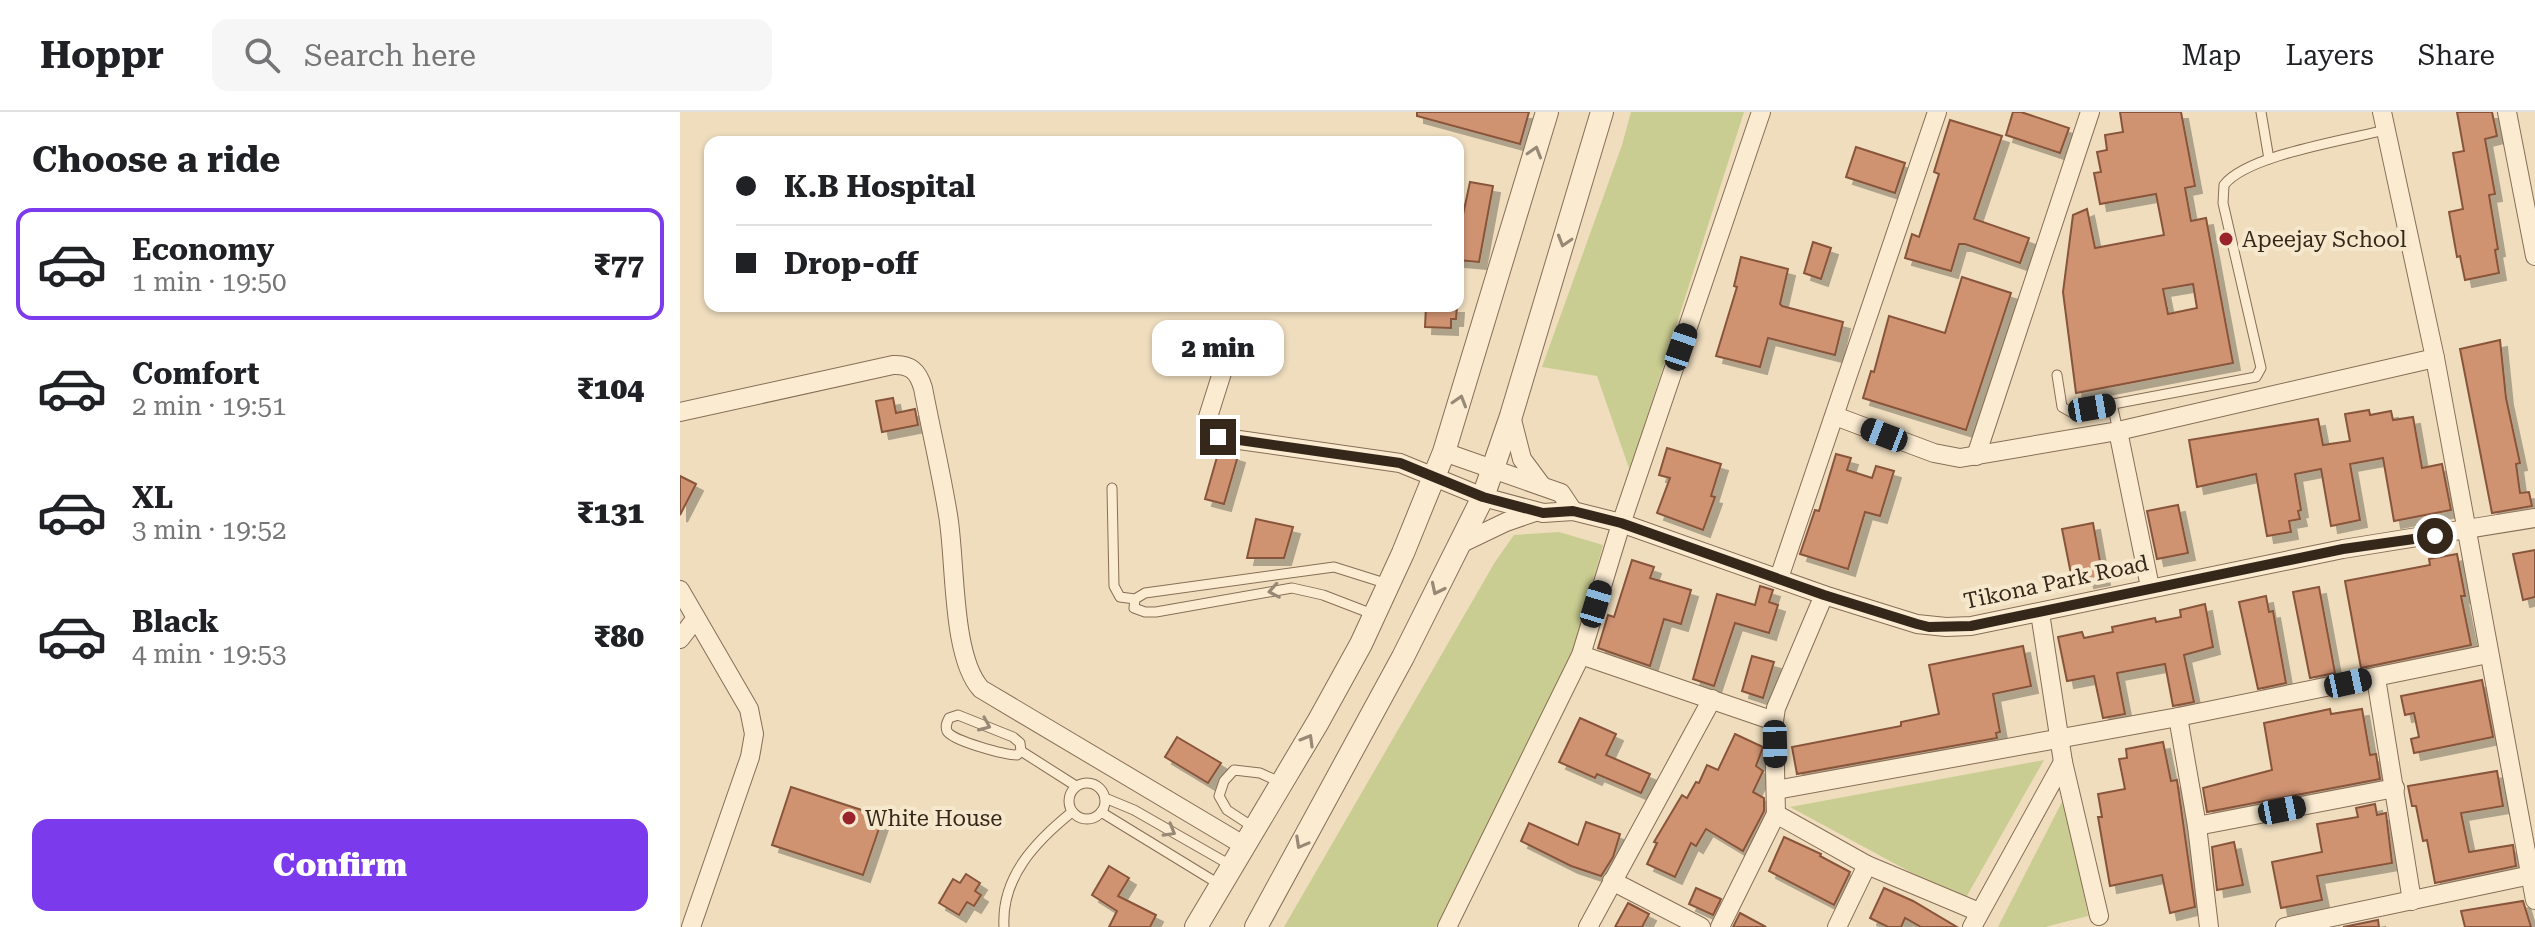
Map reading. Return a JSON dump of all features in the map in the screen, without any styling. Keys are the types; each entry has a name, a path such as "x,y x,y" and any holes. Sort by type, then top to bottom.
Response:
{"street":[{"path":"1196,927 1251,838 1375,615 1435,479 1547,112"},
{"path":"1256,927 1403,657 1483,497 1511,416 1602,112"},
{"path":"1447,927 1581,655 1621,523 1761,112"},
{"path":"1779,578 1937,112"},
{"path":"1976,456 2090,112"},
{"path":"2507,112 2535,256"},
{"path":"2384,121 2435,358 2535,900"},
{"name":"Tikona Park Road","path":"1233,338 1208,417 1207,425 1218,437 1411,466 1435,479 1483,497 1535,512 1573,511 1621,523 1824,595 1929,627 1971,626 2343,549 2535,518"},
{"path":"1835,416 1934,453 1960,458 2118,431 2435,358"},
{"path":"680,412 893,365 909,366 920,377 923,388 949,518 963,650 972,679 981,689 1251,838"},
{"name":"Tikona Park Road","path":"1511,416 1522,459 1542,486"},
{"path":"2118,431 2150,587"},
{"name":"Tikona Park Road","path":"1444,452 1561,493 1573,511"},
{"name":"Tikona Park Road","path":"1458,545 1535,512"},
{"path":"680,590 749,709 754,734 750,757 691,927"},
{"path":"1720,927 1776,814 1774,721 1782,692 1824,595"},
{"path":"2040,613 2063,762 2099,916"},
{"path":"680,639 696,618"},
{"path":"1776,790 2178,717 2488,654"},
{"path":"1581,655 1774,721"},
{"path":"2376,678 2412,901"},
{"path":"1588,927 1712,699"},
{"path":"2178,717 2197,826 2209,927"},
{"path":"1776,814 1975,920 2063,762"},
{"path":"2197,826 2395,788"},
{"path":"1837,927 1867,865"},
{"path":"2285,927 2531,875"},
{"path":"1612,881 1701,927"}],"lane":[{"path":"2261,112 2269,159"},
{"path":"2057,375 2062,407 2067,411 2251,379 2258,374 2261,368 2223,194 2224,185 2236,173 2269,159 2384,121"},
{"path":"2112,404 2118,431"},
{"path":"1112,488 1114,586 1120,597 1135,599 1145,593 1334,567 1389,584"},
{"path":"1307,590 1310,570"},
{"path":"1135,599 1134,608 1145,612 1292,588 1307,590 1375,615"},
{"path":"958,715 970,718 1013,737 1020,743 1021,751 1017,755 1009,755 955,738 947,732 949,718 958,715"},
{"path":"1021,751 1076,786"},
{"path":"1251,838 1219,796 1224,781 1234,770 1250,770 1282,783"},
{"path":"1105,798 1101,812 1088,819 1072,812 1068,801 1076,786 1094,784 1105,798 1134,810 1227,876"},
{"path":"1004,927 1007,893 1027,854 1072,812"},
{"path":"1101,812 1227,876"}],"green space":[{"path":"1631,112 1744,112 1630,471 1597,376 1542,367"},
{"path":"1559,532 1603,545 1570,663 1436,927 1284,927 1495,562 1514,535"},
{"path":"2044,760 1964,901 1790,807"},
{"path":"2065,796 2088,916 2045,927 1998,927"}],"building":[{"path":"1417,112 1529,112 1520,144 1417,116"},
{"path":"2013,112 2069,128 2060,153 2006,135"},
{"path":"2120,112 2181,112 2195,186 2185,188 2191,221 2206,218 2233,363 2076,393 2063,292 2073,215 2087,209 2095,248 2164,235 2156,194 2100,204 2094,173 2101,172 2097,152 2107,150 2105,135 2123,132","holes":["2193,284 2197,308 2168,314 2163,289"]},
{"path":"2457,112 2492,112 2497,136 2485,139 2495,194 2489,195 2499,273 2465,280 2460,256 2457,257 2449,212 2463,209 2453,153 2464,151"},
{"path":"1950,120 2002,136 1974,219 2029,238 2020,263 1965,244 1959,244 1951,271 1905,258 1912,234 1919,237 1939,174 1934,172"},
{"path":"1856,147 1905,163 1895,193 1846,177"},
{"path":"1470,182 1493,186 1479,262 1464,261 1464,210"},
{"path":"1813,242 1831,248 1821,279 1804,273"},
{"path":"1741,257 1788,269 1782,306 1843,322 1835,355 1768,338 1760,367 1716,356 1737,287 1734,286"},
{"path":"1962,277 2011,293 1966,430 1863,398 1871,371 1874,372 1889,316 1945,333"},
{"path":"1426,312 1457,312 1456,319 1451,319 1451,328 1425,327"},
{"path":"1183,329 1206,337 1197,360 1175,352"},
{"path":"2500,340 2506,398 2520,463 2516,464 2520,493 2529,492 2532,506 2492,513 2460,349"},
{"path":"893,398 896,413 915,409 918,425 882,432 876,401"},
{"path":"2369,410 2370,415 2391,411 2393,420 2413,417 2422,468 2442,464 2451,510 2394,521 2383,458 2350,464 2360,520 2331,526 2321,469 2295,474 2300,519 2289,521 2291,532 2267,536 2256,474 2197,487 2189,440 2318,419 2323,445 2350,441 2345,414"},
{"path":"1667,448 1721,464 1711,496 1715,497 1703,530 1657,513 1670,478 1659,475"},
{"path":"1219,450 1238,456 1224,504 1205,499"},
{"path":"1836,454 1851,458 1847,470 1872,478 1876,466 1894,471 1880,516 1865,512 1848,569 1800,554 1815,510 1819,511"},
{"path":"680,476 696,484 680,515"},
{"path":"2178,505 2188,553 2157,559 2147,511"},
{"path":"1256,519 1293,527 1284,558 1247,558"},
{"path":"2093,523 2103,578 2087,581 2086,576 2072,579 2062,529"},
{"path":"2535,550 2535,597 2523,600 2513,554"},
{"path":"2457,554 2465,596 2461,596 2471,645 2361,668 2345,581 2430,565 2429,559"},
{"path":"1632,560 1654,567 1650,578 1691,590 1681,624 1664,619 1650,666 1598,648 1608,615 1614,617"},
{"path":"1760,586 1773,590 1769,602 1778,605 1769,633 1735,623 1714,686 1693,679 1717,594 1755,605"},
{"path":"2319,587 2335,673 2310,678 2293,592"},
{"path":"2266,596 2269,612 2273,611 2286,683 2258,689 2239,602"},
{"path":"2205,604 2213,647 2184,655 2194,702 2173,706 2165,664 2117,673 2125,714 2103,718 2094,676 2067,681 2058,637 2082,632 2084,638 2113,632 2112,627 2155,618 2156,622 2181,617 2180,610"},
{"path":"2023,646 2031,686 1993,694 2000,732 1996,733 1997,738 1797,774 1792,747 1901,726 1901,722 1939,714 1929,665"},
{"path":"1752,656 1774,662 1763,698 1742,691"},
{"path":"2482,680 2493,737 2414,753 2411,739 2419,737 2414,713 2405,715 2401,696"},
{"path":"2330,709 2331,714 2362,709 2370,755 2376,754 2380,779 2207,812 2203,788 2272,770 2264,723"},
{"path":"1580,718 1616,734 1606,755 1650,774 1641,793 1559,762"},
{"path":"1735,734 1763,747 1756,766 1763,771 1753,792 1764,798 1764,811 1743,851 1706,829 1696,846 1691,843 1675,877 1647,864 1657,843 1654,842 1682,795 1687,798 1696,782 1699,783 1707,765 1718,770"},
{"path":"1177,737 1221,763 1208,783 1165,757"},
{"path":"2163,742 2171,781 2177,780 2195,907 2170,913 2162,875 2110,886 2098,817 2102,817 2098,794 2125,789 2119,759 2127,758 2126,749"},
{"path":"2497,771 2503,806 2461,813 2469,852 2513,845 2516,866 2435,883 2427,840 2423,841 2416,806 2412,806 2408,786"},
{"path":"791,787 883,817 863,875 772,845"},
{"path":"2375,804 2377,815 2386,813 2392,863 2317,876 2322,900 2281,908 2272,862 2322,852 2317,824 2358,817 2356,808"},
{"path":"1586,822 1620,834 1613,857 1601,876 1571,866 1521,841 1529,823 1578,845"},
{"path":"1784,837 1850,872 1834,905 1769,871"},
{"path":"2234,842 2243,885 2217,890 2212,847"},
{"path":"1109,866 1129,878 1118,896 1156,915 1150,927 1109,927 1117,911 1092,895"},
{"path":"966,874 980,883 975,891 981,895 974,906 967,902 959,915 939,903 953,879 960,883"},
{"path":"1696,888 1721,899 1713,915 1689,904"},
{"path":"1884,888 1957,927 1921,927 1905,918 1901,927 1888,927 1870,918"},
{"path":"2523,901 2531,927 2465,927 2461,911"},
{"path":"1628,903 1649,914 1642,927 1615,927"},
{"path":"1740,913 1766,927 1733,927"},
{"path":"2378,920 2379,927 2343,927"}],"place":[{"name":"Apeejay School","path":"2226,239"},
{"name":"White House","path":"849,818"}],"route":[{"path":"1218,437 1400,463 1483,497 1543,513 1573,511 1621,523 1824,595 1929,627 1971,626 2343,549 2435,536"}]}
